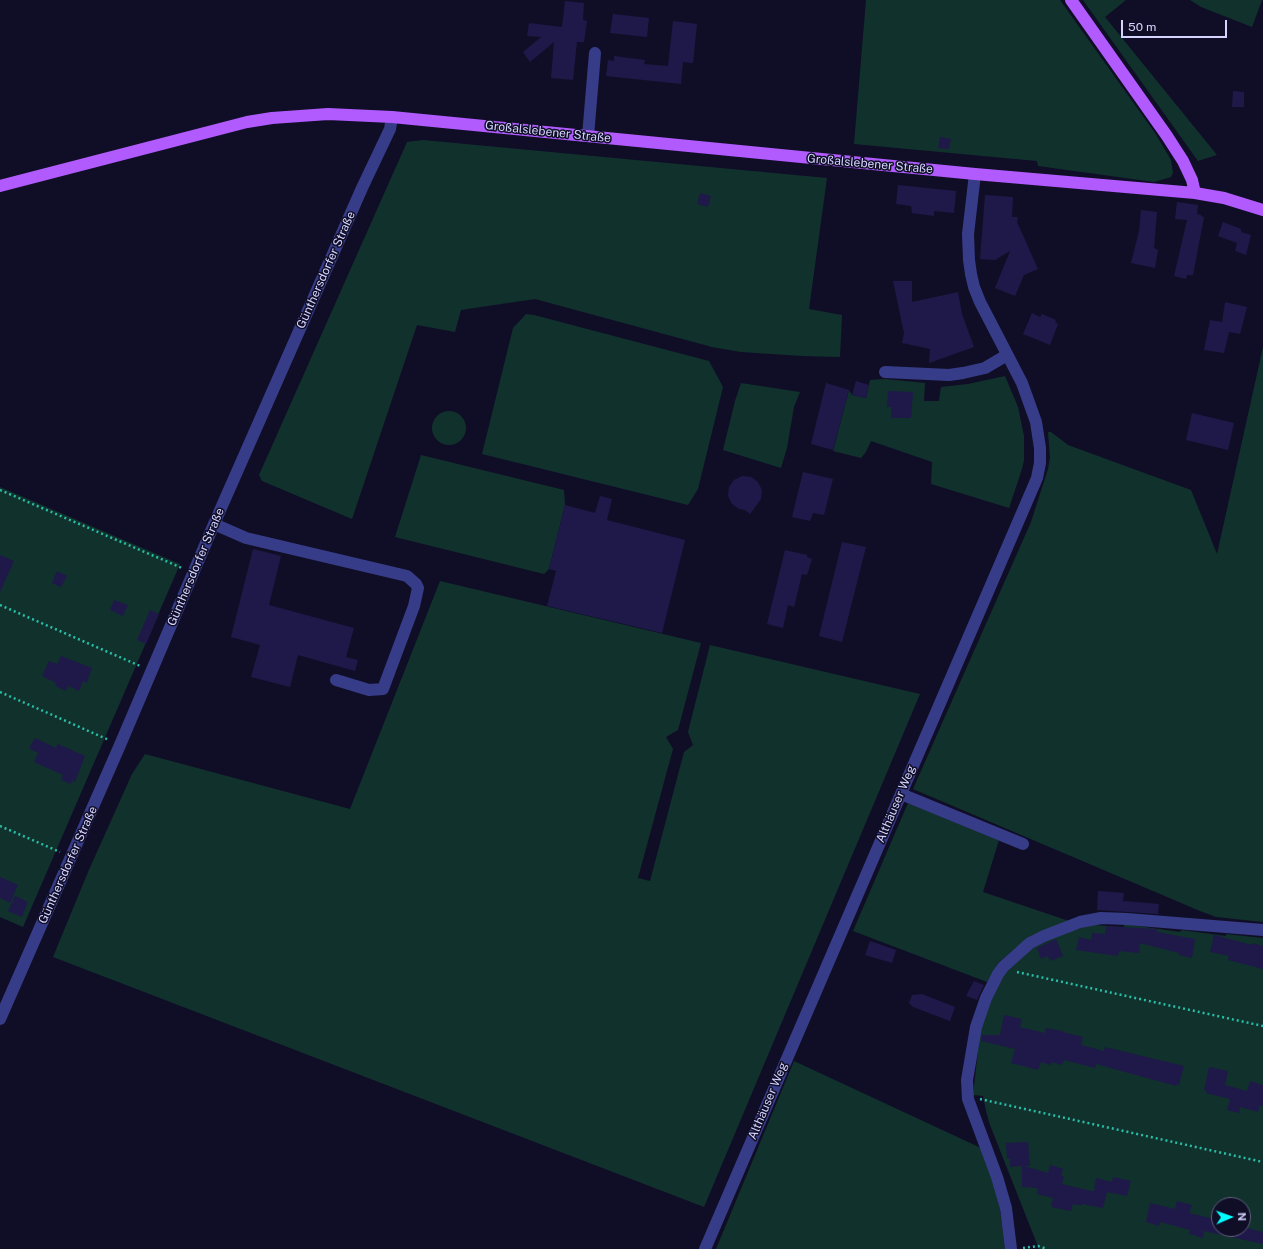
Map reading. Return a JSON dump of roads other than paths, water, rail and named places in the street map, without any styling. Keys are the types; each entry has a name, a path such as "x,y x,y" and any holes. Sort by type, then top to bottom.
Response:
{"main road":[{"path":"1071,0 1167,136 1183,161 1192,180 1195,193"},
{"name":"Großalslebener Straße","path":"0,186 247,122 272,118 328,114 392,116 975,174 1195,193 1224,198 1263,210"}],"street":[{"path":"588,136 595,53"},
{"name":"Günthersdorfer Straße","path":"0,1019 120,745 214,524 362,188 390,129 392,116"},
{"name":"Althäuser Weg","path":"704,1249 1037,478 1040,463 1040,448 1036,422 1022,383 980,302 971,274 968,234 975,174"},
{"path":"885,372 950,375 985,368 1007,355"},
{"path":"214,524 246,538 407,576 416,584 418,588 414,606 383,689 369,690 336,680"},
{"path":"901,794 1023,844"},
{"path":"1011,1247 1006,1208 997,1177 968,1099 968,1080 976,1027 986,998 1003,966 1030,943 1044,936 1080,922 1102,918 1263,930"}]}
